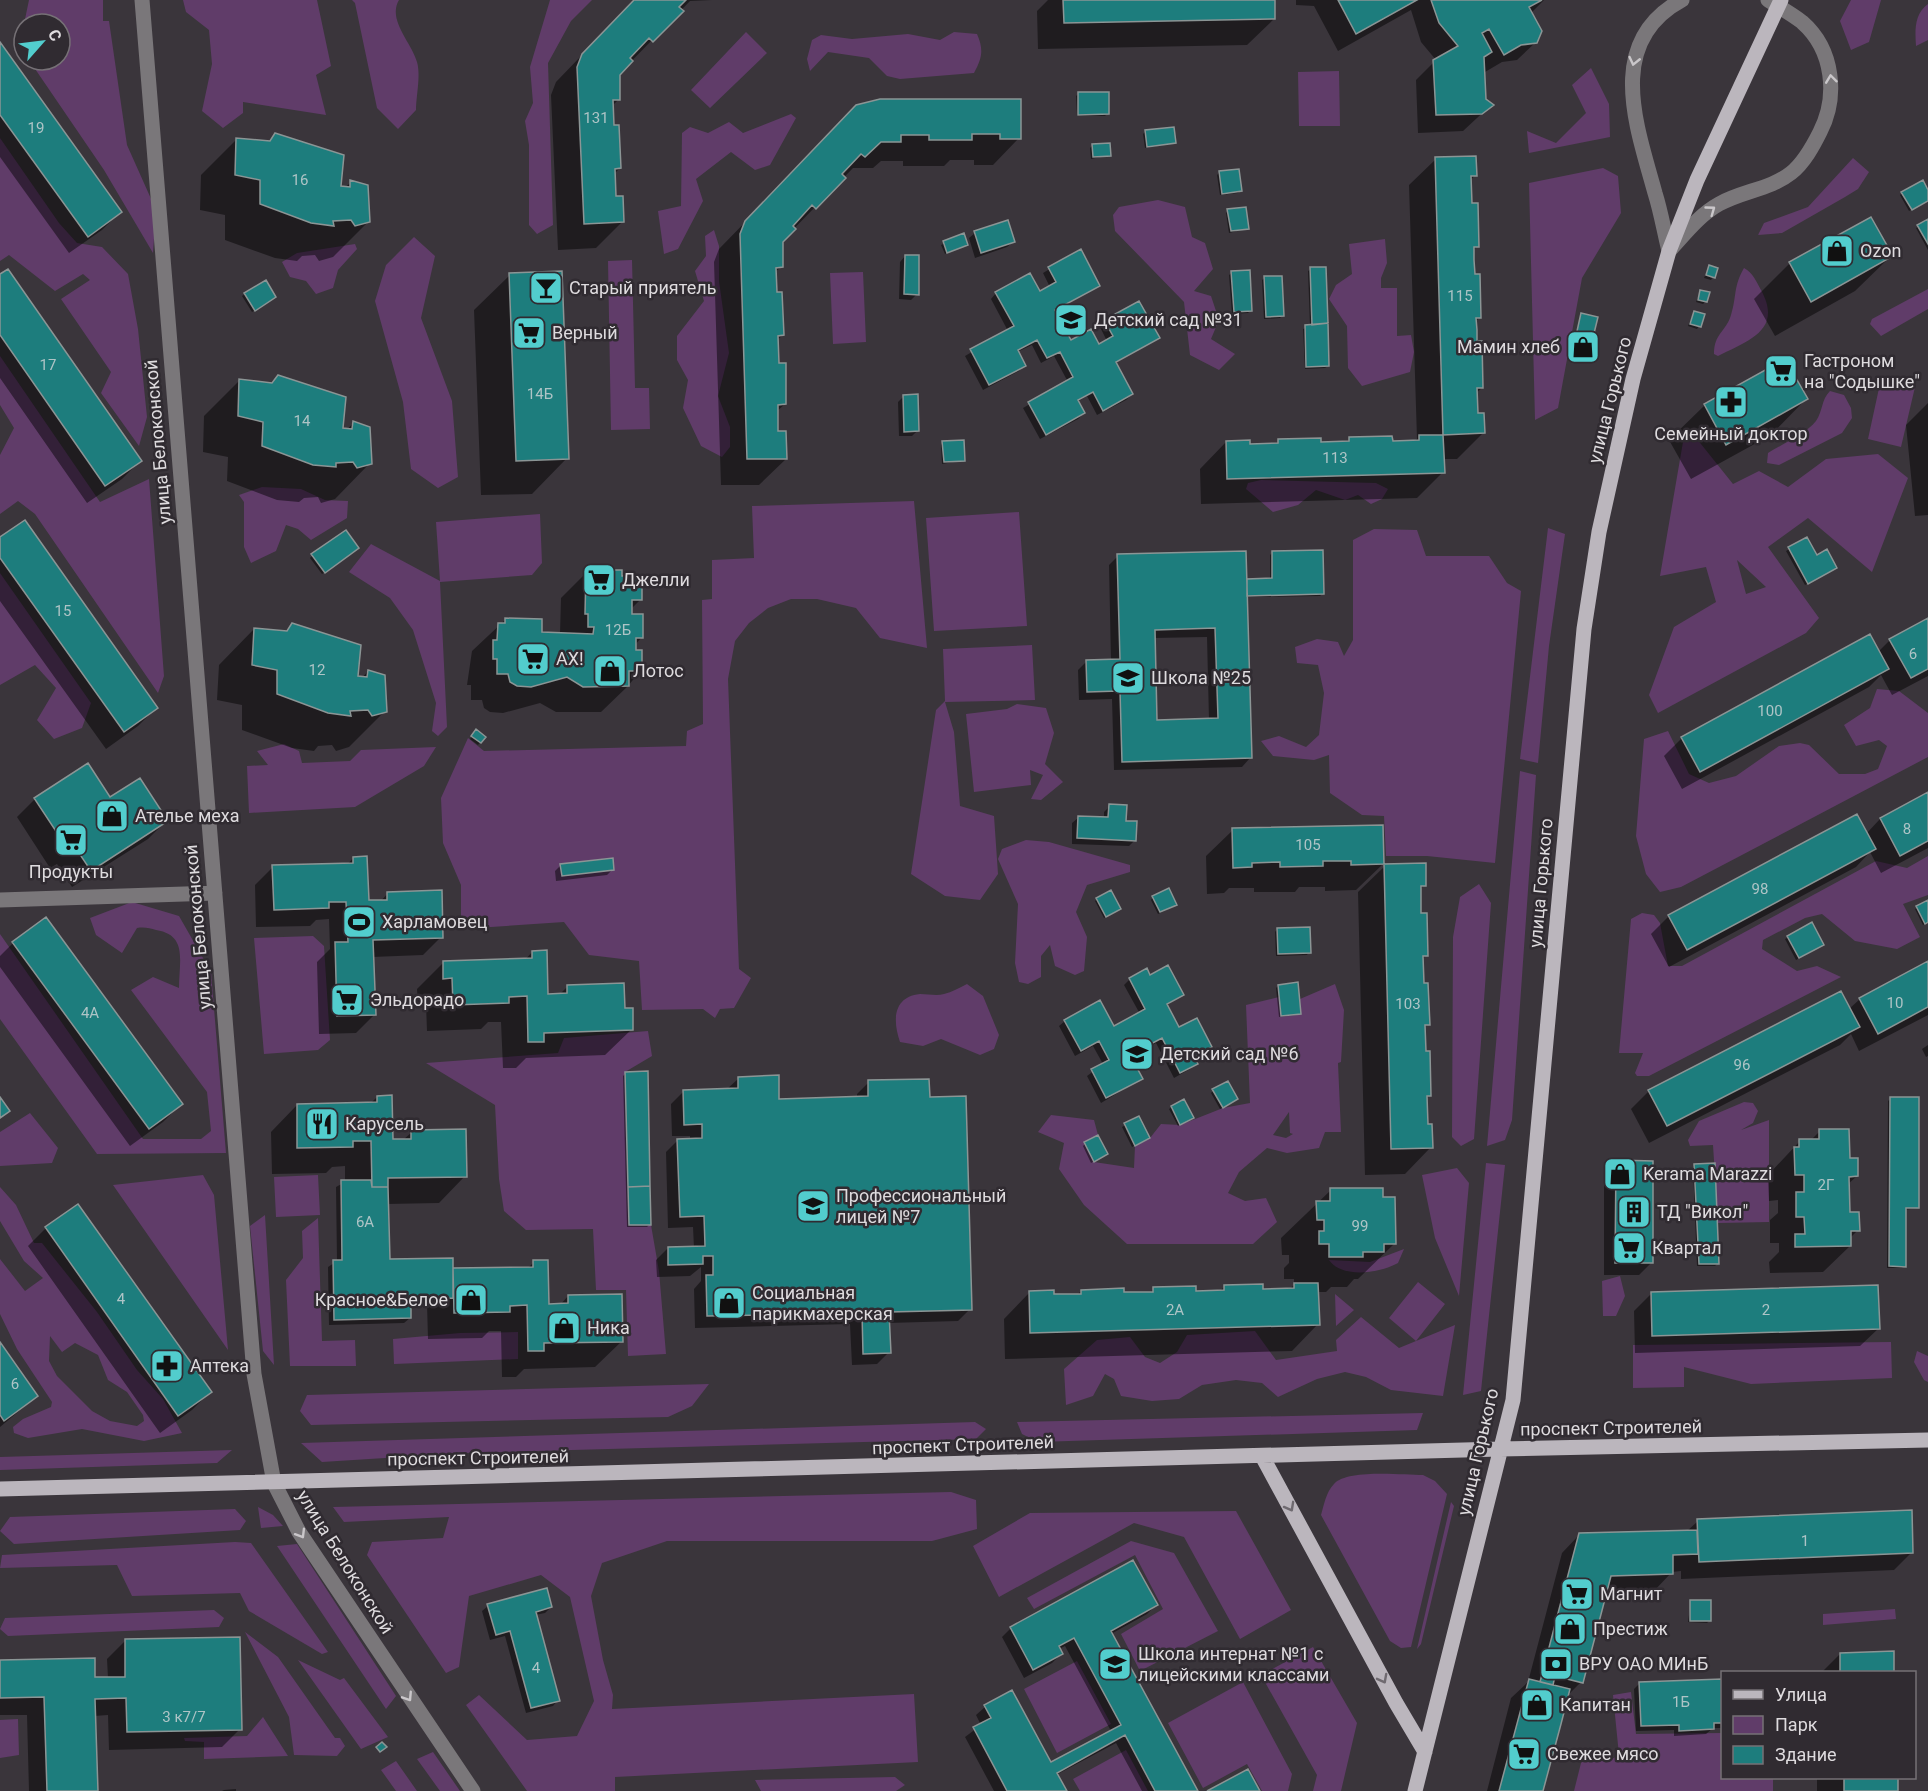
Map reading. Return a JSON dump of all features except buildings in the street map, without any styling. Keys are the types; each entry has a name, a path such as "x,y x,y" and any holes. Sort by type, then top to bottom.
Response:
{"main road":[{"name":"улица Горького","path":"1415,1791 1513,1400 1584,629 1599,532 1633,380 1669,250 1697,180 1776,2"},
{"name":"проспект Строителей","path":"0,1490 1500,1449 1928,1440"},
{"path":"1262,1456 1425,1752"}],"street":[{"name":"улица Белоконской","path":"142,0 255,1385 274,1483 299,1532 473,1791"},
{"path":"1669,250 1640,145 1631,77 1634,58 1642,37 1664,13 1682,0"},
{"path":"1669,250 1718,204 1778,182 1792,172 1812,148 1829,114 1832,87 1828,64 1803,23 1776,2"},
{"path":"0,900 215,893"}],"green space":[{"path":"29,0 103,0 103,21 109,21 127,145 156,210 153,253 104,170 37,72 72,72 72,12 26,12"},
{"path":"183,0 317,0 331,66 316,75 326,115 243,102 243,113 223,128 202,111 212,64 209,30 186,12"},
{"path":"352,0 399,0 396,8 398,23 417,62 419,73 416,110 398,129 377,108 355,3"},
{"path":"550,0 592,0 571,21 548,63 553,225 537,234 529,225 529,145 525,121 533,103 530,67"},
{"path":"1851,0 1881,0 1869,42 1851,50 1840,21"},
{"path":"1928,4 1928,40 1916,46 1918,18"},
{"path":"746,32 767,53 710,108 691,90"},
{"path":"954,32 977,34 981,54 974,73 900,79 887,76 869,58 828,52 810,71 807,59 812,40 821,35 852,39 908,34 940,40"},
{"path":"1591,68 1609,104 1610,137 1529,153 1527,131 1556,143 1586,113 1572,85"},
{"path":"1339,71 1340,126 1299,126 1298,72"},
{"path":"791,114 796,118 770,165 755,170 731,152 696,179 703,201 678,249 664,254 658,211 681,206 682,133 690,127 708,133 729,122 743,133"},
{"path":"0,138 59,223 77,243 102,247 128,274 138,329 147,417 139,446 101,393 111,372 61,299 90,280 83,274 55,291 9,255 0,261"},
{"path":"1853,158 1869,172 1858,189 1782,233 1758,235 1764,223 1808,207"},
{"path":"1603,168 1618,176 1621,213 1582,278 1558,408 1535,420 1529,183"},
{"path":"1158,200 1185,207 1192,237 1205,243 1213,269 1194,291 1211,296 1219,320 1211,339 1235,354 1219,370 1190,355 1184,302 1115,231 1113,215 1119,207"},
{"path":"714,230 719,246 719,281 729,353 718,396 730,427 730,447 722,457 701,446 683,408 688,380 677,360 677,336 704,301 695,271 706,256 705,236"},
{"path":"414,237 435,256 421,318 452,401 458,477 438,488 411,469 403,402 375,301 386,265"},
{"path":"1385,239 1387,263 1381,278 1381,288 1397,288 1397,336 1411,335 1414,352 1410,372 1362,386 1348,368 1347,326 1329,299 1336,285 1352,274 1349,244"},
{"path":"355,244 357,249 338,270 333,288 316,294 306,281 290,277 282,262 297,253"},
{"path":"632,260 635,388 649,388 650,429 611,430 608,261"},
{"path":"1744,268 1754,277 1761,290 1767,304 1768,315 1765,324 1751,339 1718,356 1714,354 1716,341 1729,321 1738,281"},
{"path":"863,272 866,342 833,344 830,273"},
{"path":"1928,289 1928,309 1881,336 1870,324 1872,319"},
{"path":"0,356 100,502 149,479 164,676 158,693 35,514 18,501 0,514 0,455 14,428 0,405"},
{"path":"1881,379 1915,387 1901,447 1868,439"},
{"path":"1830,391 1844,395 1851,408 1852,418 1842,433 1779,465 1767,463 1768,453 1812,426"},
{"path":"1684,436 1697,439 1733,484 1759,471 1788,487 1826,459 1878,454 1908,478 1872,572 1808,518 1768,547 1819,618 1806,633 1658,713 1649,695 1674,627 1716,602 1706,567 1660,576","holes":["1737,560 1766,587 1746,594"]},
{"path":"1261,480 1376,483 1388,489 1382,499 1371,504 1358,495 1345,500 1316,490 1298,505 1273,512 1246,489 1248,483"},
{"path":"262,487 301,489 325,500 348,501 347,518 311,540 298,529 286,525 276,551 251,563 244,547 244,502 239,495"},
{"path":"914,501 927,648 880,638 856,608 817,599 791,599 768,608 749,623 735,641 728,679 739,969 751,978 734,1008 720,1009 715,1018 703,1009 642,1010 639,961 589,955 564,922 461,929 461,885 443,843 441,798 468,738 484,751 686,746 687,731 703,724 702,600 712,599 712,560 754,558 752,506","holes":["612,858 613,870 562,875 561,864"]},
{"path":"1019,512 1027,626 934,631 926,518"},
{"path":"540,514 542,563 532,575 440,582 447,727 438,736 432,731 436,703 413,630 390,598 349,572 371,544 440,581 436,522"},
{"path":"1548,528 1565,534 1549,646 1538,763 1520,759"},
{"path":"1374,529 1417,530 1426,556 1489,556 1507,583 1521,591 1495,863 1427,856 1386,856 1384,816 1362,815 1330,793 1329,755 1314,760 1273,756 1261,741 1279,736 1306,747 1319,735 1324,693 1318,665 1297,663 1295,647 1317,639 1338,642 1344,656 1353,640 1353,540"},
{"path":"0,573 91,703 82,728 54,739 37,720 56,688 35,665 0,685"},
{"path":"1032,645 1035,700 945,702 954,732 960,806 994,816 998,874 980,900 945,896 911,874 936,710 945,701 943,649"},
{"path":"1877,689 1899,691 1928,713 1928,757 1681,887 1660,892 1646,874 1636,836 1644,739 1668,731 1689,774 1709,783 1736,776 1779,746 1800,743 1809,745 1839,774 1865,774 1878,769 1887,746 1879,740 1856,746 1844,725 1870,708"},
{"path":"1017,704 1046,708 1054,733 1045,764 1063,782 1041,800 1031,799 1043,775 1030,770 1031,785 974,792 966,714 1007,709"},
{"path":"284,744 299,751 302,763 350,761 361,750 436,747 424,766 355,807 249,813 247,766 268,765 257,751"},
{"path":"1520,771 1536,775 1512,1120 1505,1140 1487,1146"},
{"path":"1026,840 1049,842 1130,865 1130,872 1087,885 1076,912 1087,937 1084,971 1075,975 1055,966 1050,945 1041,956 1041,977 1028,984 1019,982 1015,963 1018,904 998,859 1002,849"},
{"path":"1928,856 1928,895 1903,904 1920,937 1897,949 1855,941 1822,914 1805,918 1763,940 1762,949 1797,971 1817,966 1841,977 1649,1076 1637,1076 1635,1073 1643,1053 1619,1053 1631,919 1642,913 1654,915 1660,923 1668,966 1682,966 1876,861 1907,868"},
{"path":"1479,884 1491,903 1474,1139 1461,1146 1452,1137 1453,937 1460,897"},
{"path":"132,902 179,916 211,972 226,1153 97,1154 0,1019 0,934 143,1139 201,1139 211,1131 207,1092 131,990 153,977 179,988 180,951 177,943 166,933 149,928 137,928 122,953 96,935 90,918"},
{"path":"313,936 324,946 330,1040 318,1050 264,1054 254,938"},
{"path":"967,984 983,996 999,1035 994,1049 980,1055 941,1039 923,1046 900,1042 896,1019 904,1000 920,994 944,994"},
{"path":"1335,984 1344,1010 1341,1062 1338,1063 1341,1132 1325,1132 1319,1148 1287,1153 1267,1148 1239,1172 1228,1193 1245,1201 1266,1198 1277,1222 1253,1244 1127,1244 1084,1205 1059,1169 1064,1143 1038,1132 1051,1115 1094,1120 1098,1135 1084,1143 1094,1162 1134,1168 1135,1146 1150,1138 1161,1124 1180,1125 1223,1108 1250,1103 1246,1005 1279,997 1281,1016 1301,1014 1300,999","holes":["1289,1112 1290,1133 1293,1134 1286,1138 1273,1135"]},
{"path":"648,1031 652,1056 625,1072 629,1225 651,1225 659,1271 666,1354 628,1356 626,1290 596,1290 593,1229 526,1230 504,1211 499,1179 495,1105 426,1063 558,1053 564,1038"},
{"path":"1744,1102 1753,1103 1758,1111 1753,1123 1741,1130 1769,1120 1769,1222 1718,1223 1713,1145 1690,1146 1688,1140 1699,1121"},
{"path":"30,1113 58,1148 52,1163 0,1166 0,1132"},
{"path":"1486,1163 1505,1165 1481,1391 1463,1395"},
{"path":"1457,1168 1469,1183 1459,1296 1435,1238 1422,1175"},
{"path":"203,1175 214,1195 228,1350 113,1185"},
{"path":"318,1175 320,1215 276,1217 274,1177"},
{"path":"0,1187 16,1205 34,1243 42,1243 97,1312 137,1370 163,1399 182,1433 144,1441 82,1429 28,1438 14,1433 13,1427 23,1419 51,1407 52,1402 17,1349 0,1314 0,1259 25,1291 43,1278 24,1261 0,1221","holes":["50,1336 62,1352 75,1343 98,1355 108,1380 127,1392 143,1415 144,1421 137,1426 110,1421 92,1411 57,1376 49,1361"]},
{"path":"265,1215 274,1365 263,1351 250,1226"},
{"path":"318,1218 322,1341 355,1340 356,1366 290,1366 286,1280 303,1258 302,1231"},
{"path":"1404,1249 1398,1263 1372,1271 1343,1270 1329,1260 1370,1262"},
{"path":"1620,1276 1625,1296 1616,1316 1603,1316 1602,1281"},
{"path":"1418,1282 1445,1304 1416,1341 1389,1318"},
{"path":"1335,1294 1354,1310 1336,1326"},
{"path":"1361,1317 1399,1348 1455,1325 1443,1396 1391,1390 1366,1377 1345,1372 1317,1379 1278,1397 1262,1383 1236,1380 1202,1385 1179,1399 1152,1401 1121,1396 1114,1379 1105,1374 1093,1396 1066,1405 1064,1369 1097,1340 1130,1337 1145,1357 1160,1363 1177,1352 1187,1335 1255,1331 1276,1360 1337,1351 1336,1340"},
{"path":"518,1332 518,1359 394,1364 393,1339 460,1333"},
{"path":"1891,1342 1892,1378 1751,1384 1684,1367 1684,1387 1633,1388 1633,1345"},
{"path":"1917,1351 1928,1356 1928,1382 1924,1380 1914,1362"},
{"path":"709,1384 692,1406 668,1417 311,1425 300,1411 307,1395"},
{"path":"1423,1413 1417,1430 1038,1442 1022,1434 1017,1422"},
{"path":"975,1422 986,1429 976,1439 464,1453 322,1462 301,1443"},
{"path":"232,1450 217,1463 0,1470 0,1457"},
{"path":"1362,1475 1423,1475 1435,1481 1447,1494 1411,1647 1401,1648 1390,1641 1321,1515 1329,1491 1341,1479"},
{"path":"951,1492 976,1500 977,1529 932,1541 667,1541 602,1563 591,1596 603,1660 613,1695 612,1709 914,1694 918,1762 615,1777 615,1791 527,1791 466,1705 479,1695 527,1740 577,1736 594,1701 570,1597 541,1575 469,1596 459,1667 446,1673 367,1555 372,1542 443,1538 449,1517 344,1522 333,1507"},
{"path":"1451,1502 1454,1506 1421,1644 1417,1649"},
{"path":"258,1507 273,1515 283,1526 261,1528"},
{"path":"235,1509 246,1521 240,1530 14,1544 0,1531 10,1517"},
{"path":"1236,1511 1291,1610 1240,1639 1184,1537 1134,1523 999,1597 973,1546 1030,1513"},
{"path":"1131,1541 1174,1553 1218,1631 1140,1671 1121,1634 1163,1609 1135,1555 1034,1609 1027,1598"},
{"path":"251,1543 328,1652 322,1654 249,1611 240,1593 132,1596 117,1565 0,1568 2,1555"},
{"path":"297,1544 396,1696 386,1709 277,1546"},
{"path":"1895,1609 1896,1619 1823,1625 1823,1614"},
{"path":"214,1610 224,1618 219,1627 8,1636 0,1629 5,1618"},
{"path":"245,1632 278,1657 335,1738 340,1738 345,1746 337,1756 294,1755 289,1717"},
{"path":"1313,1647 1357,1723 1341,1791 1313,1791 1317,1775 1261,1675"},
{"path":"298,1660 340,1680 344,1678 388,1737 361,1749"},
{"path":"1077,1661 1111,1724 1057,1753 1024,1689"},
{"path":"1243,1682 1292,1774 1288,1791 1262,1791 1247,1764 1203,1788 1168,1723"},
{"path":"1631,1692 1636,1734 1721,1733 1721,1779 1773,1779 1773,1791 1574,1791 1583,1755 1607,1762 1619,1755 1613,1695"},
{"path":"263,1717 288,1756 204,1759 204,1742 185,1741 184,1738 247,1736"},
{"path":"18,1719 19,1755 0,1758 0,1720"},
{"path":"1126,1750 1148,1791 1080,1791 1073,1779"},
{"path":"433,1752 460,1791 440,1791 417,1759"},
{"path":"396,1761 417,1791 396,1791 381,1770"},
{"path":"895,1777 905,1785 896,1791 761,1791 755,1780"}],"place":[{"name":"Ozon","path":"1837,251"},
{"name":"Старый приятель","path":"546,288"},
{"name":"Детский сад №31","path":"1071,320"},
{"name":"Верный","path":"529,333"},
{"name":"Мамин хлеб","path":"1583,347"},
{"name":"Гастроном на \"Содышке\"","path":"1781,371"},
{"name":"Семейный доктор","path":"1731,402"},
{"name":"Джелли","path":"599,580"},
{"name":"АХ!","path":"533,659"},
{"name":"Лотос","path":"610,671"},
{"name":"Школа №25","path":"1128,678"},
{"name":"Ателье меха","path":"112,816"},
{"name":"Продукты","path":"71,840"},
{"name":"Харламовец","path":"359,922"},
{"name":"Эльдорадо","path":"347,1000"},
{"name":"Детский сад №6","path":"1137,1054"},
{"name":"Карусель","path":"322,1124"},
{"name":"Kerama Marazzi","path":"1620,1174"},
{"name":"Профессиональный лицей №7","path":"813,1206"},
{"name":"ТД \"Викол\"","path":"1634,1212"},
{"name":"Квартал","path":"1629,1248"},
{"name":"Красное&Белое","path":"471,1300"},
{"name":"Социальная парикмахерская","path":"729,1303"},
{"name":"Ника","path":"564,1328"},
{"name":"Аптека","path":"167,1366"},
{"name":"Магнит","path":"1577,1594"},
{"name":"Престиж","path":"1570,1629"},
{"name":"Школа интернат №1 с лицейскими классами","path":"1115,1664"},
{"name":"ВРУ ОАО МИнБ","path":"1556,1664"},
{"name":"Капитан","path":"1537,1705"},
{"name":"Свежее мясо","path":"1524,1754"}]}
